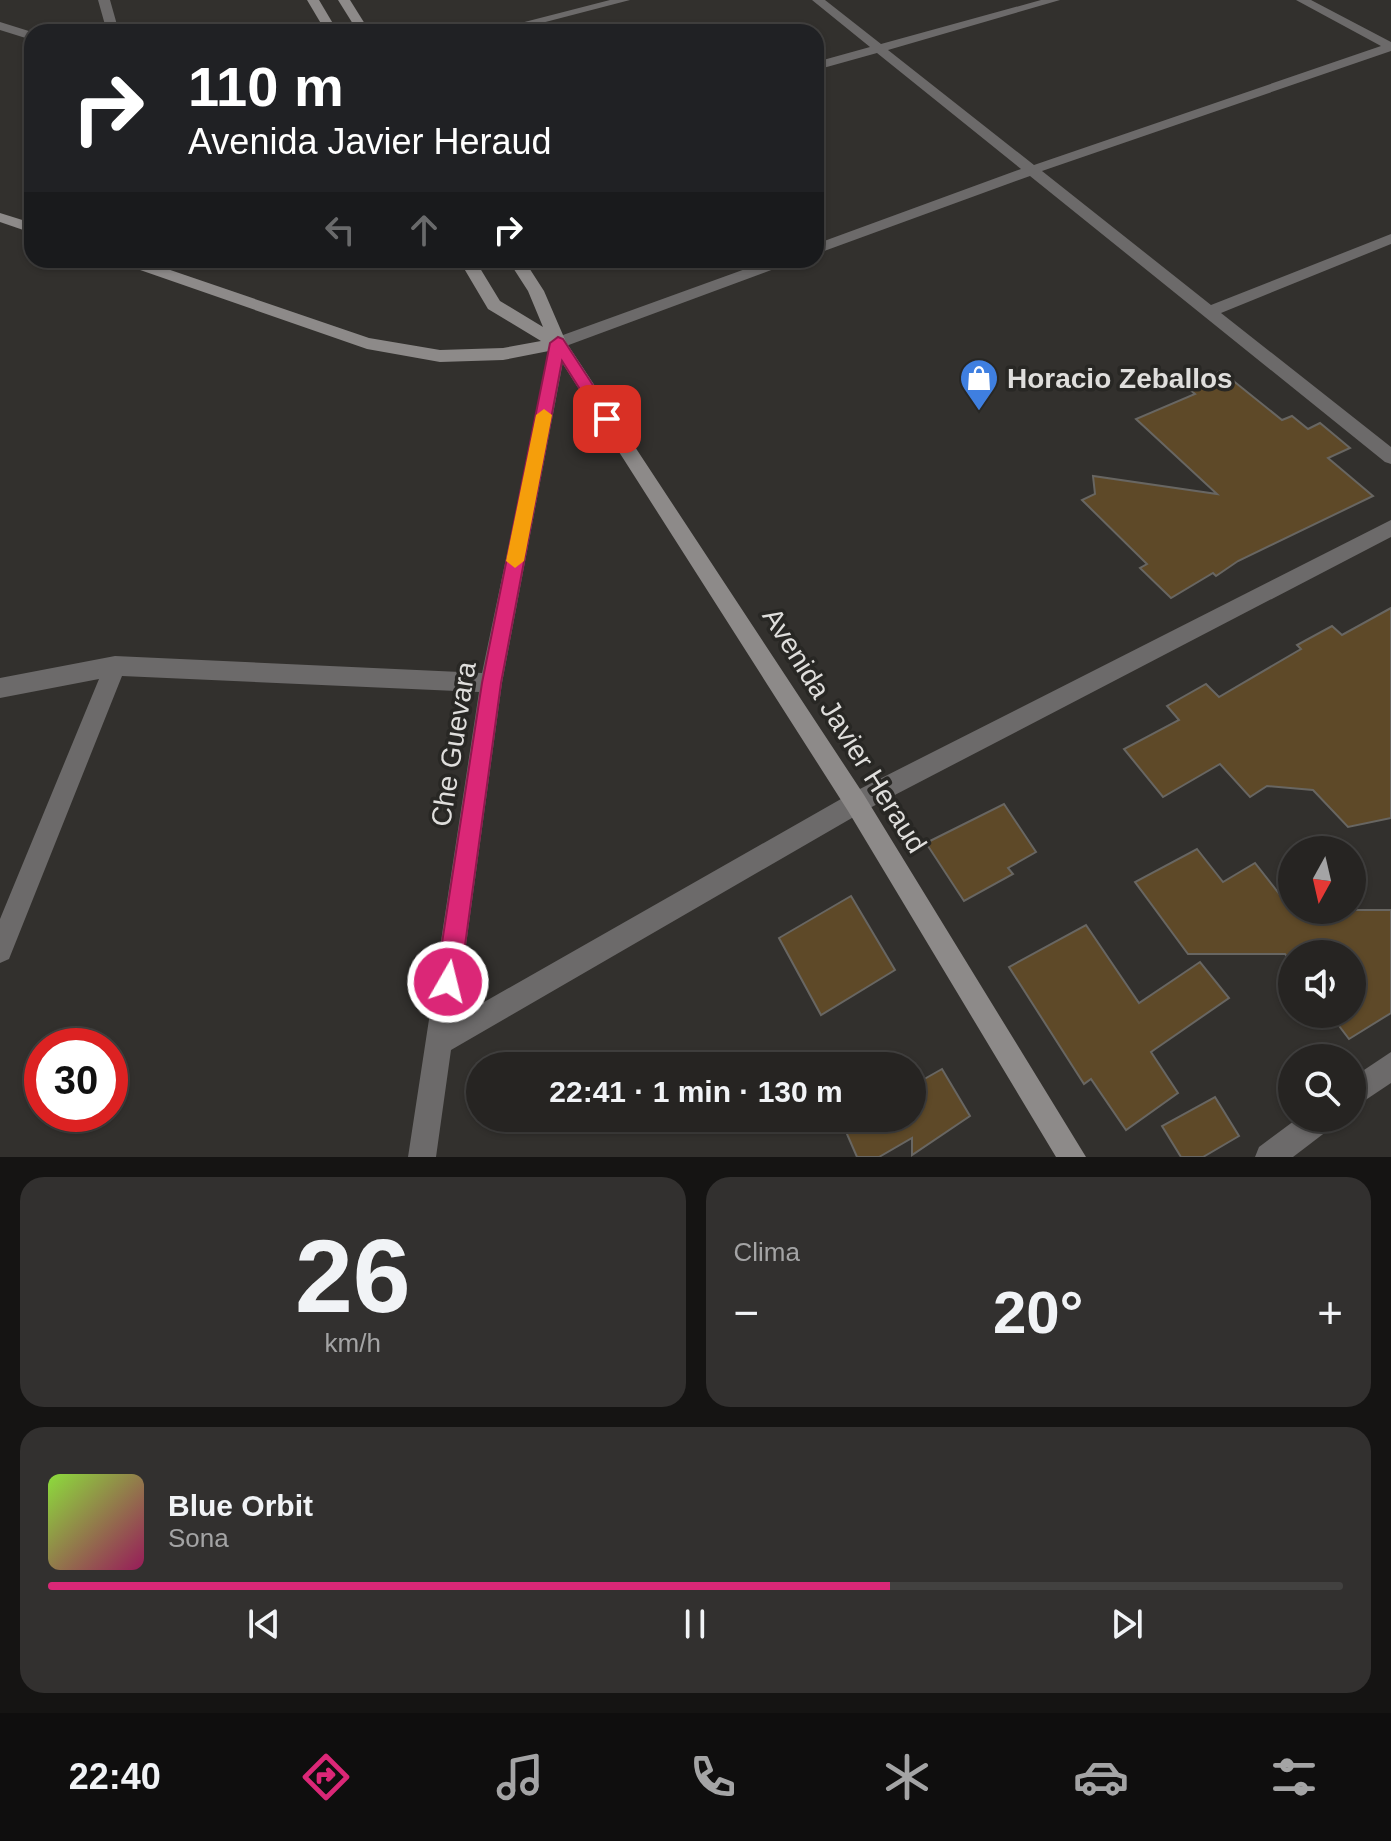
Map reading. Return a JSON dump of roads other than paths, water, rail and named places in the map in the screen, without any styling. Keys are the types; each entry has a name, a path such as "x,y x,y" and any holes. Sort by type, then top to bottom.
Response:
{"street":[{"path":"104,0 111,24"},
{"path":"313,0 327,24"},
{"path":"344,0 359,24"},
{"path":"525,24 624,0"},
{"path":"818,0 1391,457"},
{"path":"824,64 1054,0"},
{"path":"1302,0 1391,47"},
{"path":"0,26 24,34"},
{"path":"824,246 1033,170 1391,47"},
{"path":"0,217 24,225"},
{"path":"1209,312 1391,239"},
{"path":"148,268 367,343 440,356 503,354 558,343 763,268"},
{"name":"Avenida Javier Heraud","path":"472,268 494,305 558,343"},
{"name":"Avenida Javier Heraud","path":"521,268 536,291 558,343 856,803 1072,1157"},
{"name":"Che Guevara","path":"422,1157 491,683 558,343"},
{"path":"439,1042 856,803 1391,528"},
{"path":"0,950 115,666"},
{"path":"0,688 115,666 491,683"},
{"path":"1366,1085 1391,1066"},
{"path":"1269,1157 1302,1132"}],"place":[{"name":"Horacio Zeballos","path":"979,412"}]}
